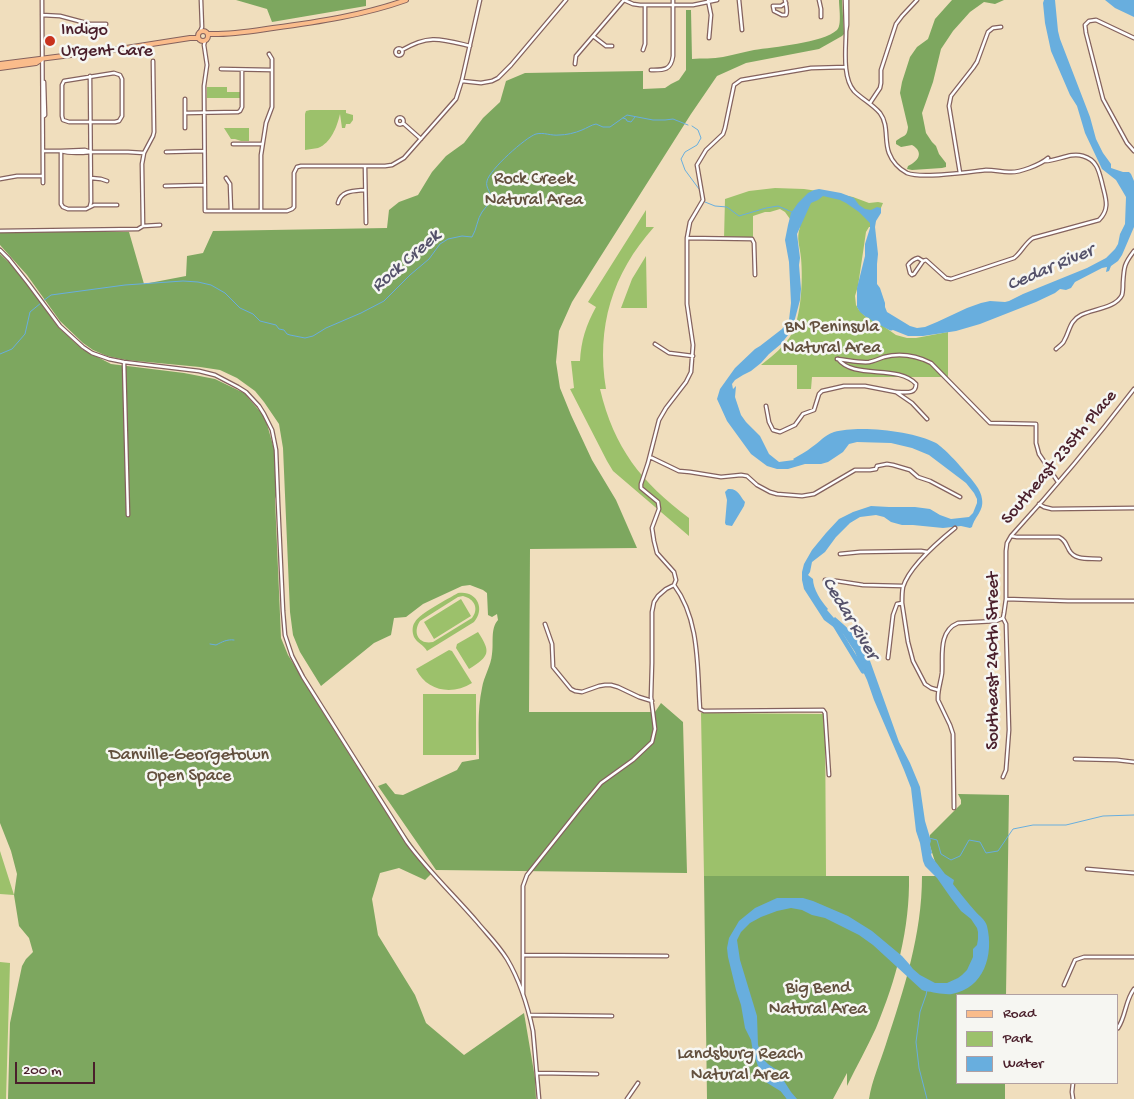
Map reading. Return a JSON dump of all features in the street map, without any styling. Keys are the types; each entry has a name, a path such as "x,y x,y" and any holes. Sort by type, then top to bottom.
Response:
{"main road":[{"path":"0,64 339,18 379,9 406,0"},
{"path":"0,68 36,63 42,59"}],"street":[{"path":"42,0 43,183"},
{"path":"201,0 206,65 204,86 205,211 287,211 292,209 294,207 294,173 297,167 385,166 400,162 456,99 480,0"},
{"path":"462,80 481,83 498,78 566,0"},
{"path":"575,64 576,56 624,0 633,4 645,5 693,5 717,0"},
{"path":"651,70 665,70 671,64 673,56 673,0"},
{"path":"739,0 742,30"},
{"path":"819,0 821,17"},
{"path":"846,0 846,67 848,79 852,88 880,114 890,155 900,168 906,172 919,175 992,170 1014,172 1046,160 1053,161 1075,154 1082,155 1091,160 1100,173 1105,193 1106,210 1099,220 1033,238 1020,254 1014,258 951,279 946,278 926,260 923,261 918,258 915,258 908,265 910,274 914,274 923,261"},
{"path":"870,103 880,88 881,70 896,24 918,0"},
{"path":"708,1 711,15 709,38"},
{"path":"785,2 786,15 774,11 773,6 781,6 785,2"},
{"path":"643,50 645,44 645,5"},
{"path":"42,15 60,16 90,24 106,24"},
{"path":"1134,38 1096,20 1087,22 1085,27 1103,99 1127,143 1134,151"},
{"path":"960,173 949,106 951,96 973,68 988,32 993,28 1001,26"},
{"path":"593,36 606,46 612,46"},
{"path":"402,50 435,38 470,46"},
{"path":"261,211 262,144 272,106 272,59 269,54"},
{"path":"143,226 142,164 144,153 154,132 153,61"},
{"path":"523,994 524,886 527,875 601,783 633,760 652,742 655,729 652,701 652,612 654,602 658,596 674,585 676,580 674,572 657,553 652,528 659,510 658,502 641,488 641,484 650,458 659,420 690,376 692,366 693,346 687,304 687,238 690,222 703,200 697,165 706,150 723,134 734,85 741,80 811,68 846,67"},
{"path":"221,69 272,70"},
{"path":"185,113 238,112 241,110 242,70"},
{"path":"114,72 120,75 122,79 122,116 120,120 115,122 66,122 63,120 62,83 66,79 90,76 114,72"},
{"path":"90,76 90,206"},
{"path":"185,99 185,128"},
{"path":"403,123 421,139"},
{"path":"233,144 262,144"},
{"path":"42,152 86,150 91,152 144,153"},
{"path":"61,151 61,204 65,208 86,209 94,205 117,205"},
{"path":"166,152 204,151"},
{"path":"365,166 366,223"},
{"path":"0,179 17,176 43,176"},
{"path":"91,178 100,178 106,181"},
{"path":"226,178 230,184 231,211"},
{"path":"165,186 205,185"},
{"path":"338,203 344,194 366,190"},
{"path":"0,231 138,229 143,226 160,225"},
{"path":"687,238 753,240 755,276"},
{"path":"0,250 28,283 60,326 92,353 124,362 199,371 215,375 232,382 246,392 259,406 272,430 276,450 283,611 285,635 292,656 303,677 405,838 421,860 496,943 507,958 530,1015 539,1099"},
{"path":"1056,349 1064,342 1072,322 1080,315 1113,304 1122,295 1125,264 1134,251"},
{"path":"655,344 669,353 693,356"},
{"path":"766,406 769,422 774,430 780,432 795,425 803,414 814,410 819,394 822,391 844,386 865,386 911,393 916,388 916,384 912,380 903,376 846,367 837,359 871,362 895,356 921,358 931,363 990,424 1036,424 1036,443 1039,454 1058,482"},
{"path":"124,362 128,515"},
{"name":"Southeast 235th Place","path":"1007,544 1011,536 1134,389"},
{"path":"896,392 912,403 927,419"},
{"path":"650,458 679,471 721,477 747,476 757,485 770,492 802,496 814,494 855,470 876,469 877,466 887,464 910,470 918,477 960,497"},
{"path":"1039,504 1052,509 1134,508"},
{"path":"938,690 925,684 913,661 902,602 903,586 927,552 955,528"},
{"path":"1011,536 1059,537 1064,539 1070,553 1078,558 1100,559"},
{"name":"Southeast 240th Street","path":"1003,777 1006,770 1009,730 1006,624 1003,618 1006,599 1007,544"},
{"path":"840,554 877,551 927,552"},
{"path":"825,580 863,585 903,586"},
{"path":"674,585 682,596 690,614 696,640 700,709 823,710 826,713 829,775"},
{"path":"1006,599 1134,601"},
{"path":"888,658 892,621 897,604 902,602"},
{"path":"954,808 952,734 950,725 938,700 938,690 942,674 943,645 948,630 952,625 996,621 1003,618"},
{"path":"545,624 552,644 553,667 571,689 582,692 599,686 611,685 652,701"},
{"path":"1075,759 1134,762"},
{"path":"1087,869 1134,873"},
{"path":"524,955 668,956"},
{"path":"1064,985 1076,959 1084,957 1134,957"},
{"path":"1119,1026 1128,998 1134,989"},
{"path":"530,1015 612,1016"},
{"path":"537,1074 597,1074"},
{"path":"627,1099 638,1083"},
{"path":"1073,1099 1074,1084"}],"green space":[{"path":"236,0 366,0 366,6 272,22 267,9"},
{"name":"Rock Creek Natural Area","path":"839,0 842,0 844,34 842,36 819,49 746,63 717,76 572,302 559,331 556,362 560,388 592,460 616,500 637,548 530,549 529,712 655,712 661,703 683,722 687,873 436,870 378,786 386,783 395,794 403,795 457,770 462,762 479,759 480,697 493,650 493,632 498,620 497,614 492,617 488,615 487,593 470,585 462,586 423,604 406,617 394,618 391,635 374,643 321,686 300,652 293,635 290,612 283,448 279,424 264,402 255,391 237,378 220,370 126,360 107,356 93,350 60,321 27,275 0,245 0,231 129,232 144,284 186,276 187,256 203,253 213,231 387,228 389,210 399,202 418,195 432,172 446,156 464,143 483,118 500,102 506,81 525,73 643,71 643,89 665,88 679,80 686,70 686,10 691,10 692,59 715,58 810,41 830,34 839,28"},
{"path":"952,0 1004,0 995,4 984,2 970,12 953,31 941,49 933,82 922,113 926,133 946,163 946,167 907,169 908,166 915,162 919,153 912,145 901,147 896,144 896,141 906,135 908,127 900,93 902,82 910,57 917,47 928,39 935,19"},
{"path":"207,87 227,87 227,92 240,92 240,98 207,98"},
{"path":"346,110 346,113 353,115 353,120 350,124 346,124 345,128 342,128 340,114 335,129 323,146 305,150 305,114 306,111"},
{"path":"224,128 249,128 249,141 231,139"},
{"name":"BN Peninsula Natural Area","path":"775,188 804,189 853,197 869,203 883,203 873,227 869,227 866,232 855,296 856,305 865,316 896,335 916,338 948,332 948,377 812,377 811,389 797,389 797,365 761,365 784,344 796,324 799,313 802,267 798,239 800,227 780,209 753,216 753,239 724,239 725,199 749,191"},
{"path":"646,210 646,227 654,227 627,263 611,302 603,344 606,389 600,389 613,429 622,446 643,477 672,505 689,518 689,536 613,471 570,389 574,388 571,361 580,361 585,333 596,307 588,302"},
{"name":"Danville-Georgetown Open Space","path":"0,254 18,271 58,327 82,349 111,364 184,373 215,379 244,393 265,417 274,449 281,638 288,655 356,765 432,873 425,880 399,868 380,873 372,899 378,935 415,995 426,1023 464,1055 524,1013 535,1078 536,1099 8,1099 10,1023 22,966 33,952 29,938 19,926 14,895 17,874 11,851 0,823"},
{"path":"646,256 647,308 621,308 632,279"},
{"path":"458,593 470,594 474,597 479,606 477,617 474,622 427,651 414,637 414,624 422,615","holes":["458,597 467,597 475,605 472,618 433,642 424,642 418,637 417,630 420,621"]},
{"path":"461,599 471,616 434,639 424,622"},
{"path":"478,632 485,644 486,653 481,661 469,669 456,648 457,644"},
{"path":"449,650 452,651 472,683 465,687 449,690 434,687 421,677 416,669"},
{"path":"423,694 476,694 476,755 423,755"},
{"path":"701,713 825,714 826,876 704,876"},
{"name":"Big Bend Natural Area","path":"958,794 1009,795 1006,994 956,994 956,1084 1005,1084 1005,1099 869,1099 911,962 919,919 922,876 937,876 936,865 929,843 930,835 961,804"},
{"path":"0,851 14,895 0,894"},
{"name":"Big Bend Natural Area","path":"704,876 909,876 909,896 904,935 890,991 876,1028 847,1086 847,1073 833,1099 707,1099"},
{"path":"0,962 10,963 6,1099 0,1099"}],"water":[{"path":"1044,0 1055,0 1060,39 1090,117 1096,139 1111,164 1111,168 1129,172 1134,181 1134,227 1118,261 1111,266 1109,271 1106,272 1107,267 1102,268 1075,282 1071,288 1066,290 1060,289 1036,302 980,324 956,331 923,336 908,336 893,330 878,319 866,317 860,312 857,307 857,288 865,256 865,244 870,223 846,203 823,196 811,203 797,234 801,289 792,330 781,344 761,363 732,384 733,389 736,386 735,397 741,415 760,436 769,454 779,462 794,460 827,435 834,432 871,429 900,432 926,439 939,445 956,461 973,482 980,492 982,499 981,510 970,528 961,526 943,528 902,525 876,515 860,517 850,523 825,552 812,562 808,575 813,579 816,591 827,610 855,636 869,658 899,742 920,787 925,821 931,841 932,857 945,874 954,880 953,884 987,926 989,948 984,969 972,985 963,991 946,994 925,991 873,945 859,935 825,918 791,908 777,911 750,923 741,932 737,940 740,960 757,1016 758,1045 764,1060 777,1070 797,1099 787,1099 777,1085 759,1069 751,1040 745,1028 727,948 729,938 739,921 755,908 777,898 803,898 813,901 848,916 872,931 902,956 920,975 935,983 947,983 958,978 967,970 978,939 977,928 971,919 961,911 937,878 925,866 916,831 911,788 904,770 855,652 843,634 824,620 804,589 802,572 804,564 812,550 839,519 853,512 871,506 915,507 930,509 951,519 969,517 973,513 977,499 966,483 929,455 912,448 891,443 857,442 849,444 843,452 828,462 821,464 805,464 788,469 777,469 767,466 751,454 727,421 717,399 720,389 735,368 755,349 782,329 789,320 791,303 789,262 785,240 791,213 808,193 814,190 819,189 841,193 854,198 865,209 881,208 881,213 875,227 878,254 877,284 887,312 910,326 917,328 925,327 981,303 1009,301 1087,268 1106,258 1115,249 1125,224 1126,197 1116,180 1102,169 1085,133 1077,106 1070,95 1051,51 1045,23"},
{"path":"1105,0 1134,0 1134,17 1115,8"},
{"path":"728,489 736,491 745,502 732,526 725,523 727,500 725,492"}],"waterway":[{"name":"Rock Creek","path":"43,301 51,295 125,285 183,281 198,282 211,285 225,293 240,308 253,314 260,321 276,325 287,334 305,338 313,336 384,301 429,259 440,244 448,239 462,236 472,237 480,215 491,199 487,184 489,176 508,154 531,136 536,134 568,134 596,124 610,127 627,115 653,120 673,119 688,125"},
{"name":"Rock Creek","path":"623,118 631,122 635,117"},
{"name":"Rock Creek","path":"692,126 698,130 701,138 697,145 685,152 681,159 685,170 699,189"},
{"name":"Rock Creek","path":"705,202 715,206 727,207 739,216 778,206 792,212"},
{"name":"Rock Creek","path":"0,354 12,349 25,334 30,312 41,303"},
{"name":"Cedar River","path":"868,314 891,328"},
{"name":"Cedar River","path":"835,625 863,671"},
{"path":"210,644 216,645 227,640 234,640"},
{"path":"929,838 937,840 941,854 951,860 960,856 969,840 980,842 986,853 998,851 1013,829 1033,825 1066,825 1103,816 1134,815"},
{"path":"927,990 920,1012 916,1042 919,1068 927,1099"},
{"name":"Cedar River","path":"761,1069 769,1081 782,1089 790,1099"}],"place":[{"name":"Indigo Urgent Care","path":"50,41"}],"park label":[{"name":"Landsburg Reach Natural Area","path":"740,1065"}]}
